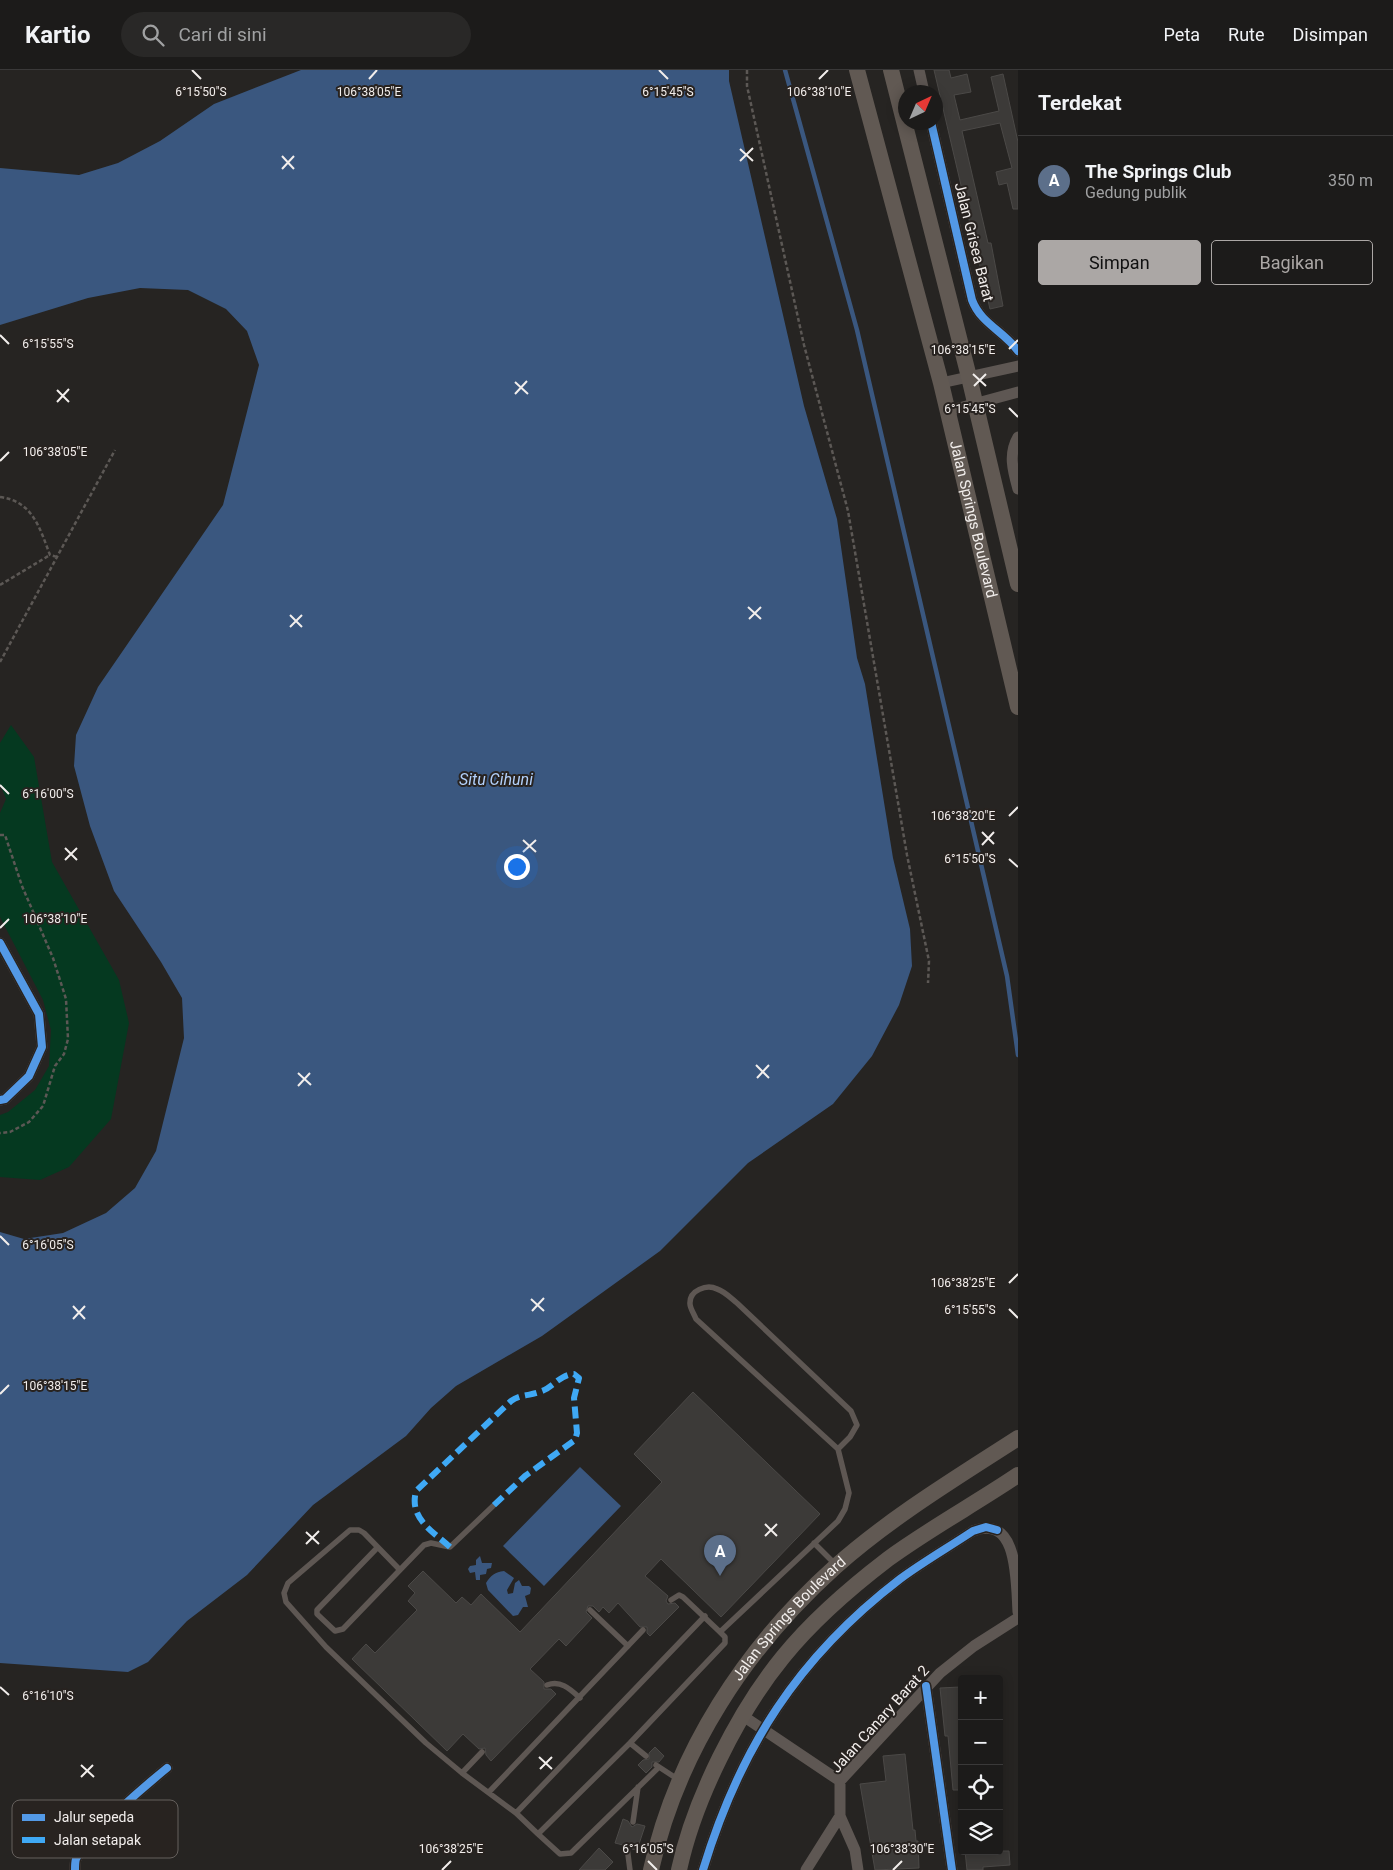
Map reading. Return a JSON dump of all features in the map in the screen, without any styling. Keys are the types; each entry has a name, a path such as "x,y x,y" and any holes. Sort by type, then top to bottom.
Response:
{"main road":[{"name":"Jalan Springs Boulevard","path":"857,70 941,383 1018,707"},
{"name":"Jalan Springs Boulevard","path":"891,70 969,377 1018,584"},
{"name":"Jalan Springs Boulevard","path":"651,1870 658,1839 679,1780 708,1724 760,1644 837,1566 903,1516 1014,1440"},
{"name":"Jalan Springs Boulevard","path":"679,1870 702,1796 743,1716 782,1658 838,1599 889,1558 1014,1478"}],"street":[{"path":"918,70 922,85"},
{"name":"Jalan Grisea Barat","path":"933,130 976,311 985,321 1008,338 1018,351"},
{"path":"941,383 1018,366"},
{"path":"948,411 974,402 1018,392"},
{"path":"1018,437 1012,453 1011,463 1018,489"},
{"path":"0,943 40,1014 42,1047 29,1076 5,1099 0,1100"},
{"path":"704,1870 721,1814 748,1752 762,1729 802,1673 861,1611 901,1578 973,1531 986,1527 997,1530 1007,1535 1015,1548 1018,1612"},
{"name":"Jalan Canary Barat 2","path":"840,1816 840,1781 926,1686 974,1646 1018,1618"},
{"path":"926,1686 952,1870"},
{"path":"743,1716 840,1781"},
{"path":"131,1800 167,1768"},
{"path":"806,1870 840,1816"},
{"path":"840,1816 855,1850 858,1870"}],"lane":[{"path":"720,1632 838,1521 849,1493 838,1449 696,1319 690,1304 692,1296 698,1290 706,1287 717,1288 737,1302 852,1411 857,1425 850,1438 838,1449"},
{"path":"377,1548 317,1610 317,1614 335,1631 343,1629 427,1543 447,1548 452,1546 493,1506"},
{"path":"400,1570 364,1534 354,1529 350,1530 288,1583 284,1593 286,1602 326,1647 426,1743 462,1774 516,1813 560,1854 571,1853 639,1787 657,1766 679,1780"},
{"path":"814,1543 837,1566"},
{"path":"538,1834 630,1743 725,1643 725,1637 683,1597 679,1595 671,1600"},
{"path":"590,1610 628,1646"},
{"path":"516,1813 705,1616"},
{"path":"489,1792 643,1630"},
{"path":"547,1685 558,1683 566,1686 580,1698"},
{"path":"630,1743 646,1756"},
{"path":"462,1774 482,1752"},
{"path":"633,1822 639,1787"},
{"path":"627,1847 630,1870"}],"path":[{"path":"747,70 747,86 804,345 824,429 848,511 908,855 929,961 928,983"},
{"path":"0,662 116,450"},
{"path":"0,497 25,508 35,518 50,555 57,558"},
{"path":"0,585 50,555"}],"green space":[{"path":"11,725 34,757 52,862 119,980 129,1023 111,1119 69,1167 40,1180 0,1177 0,1115 8,1112 35,1090 49,1066 51,1030 43,1000 0,917 0,813 6,799 0,784 0,743"}],"water":[{"name":"Situ Cihuni","path":"301,70 729,70 729,81 804,406 837,519 857,658 865,684 893,858 910,929 912,966 899,1005 872,1056 833,1104 748,1163 660,1251 542,1336 456,1386 431,1408 406,1436 313,1505 247,1575 187,1621 148,1662 128,1672 0,1663 0,1232 24,1239 63,1233 106,1213 135,1188 156,1151 184,1038 182,998 161,962 114,891 90,826 74,766 76,735 98,687 223,505 259,365 247,331 226,309 188,290 140,288 88,298 0,325 0,168 79,175 118,163 160,141 214,104"},
{"path":"580,1467 621,1506 544,1586 503,1546"},
{"path":"480,1556 482,1563 492,1563 491,1568 487,1569 486,1574 480,1575 480,1580 476,1580 475,1572 470,1573 468,1569 470,1566 476,1565 476,1560"},
{"path":"504,1571 514,1578 507,1590 508,1594 513,1593 515,1583 519,1580 522,1586 529,1586 531,1588 530,1594 525,1596 528,1607 523,1607 518,1615 513,1616 488,1590 486,1583 490,1578 496,1573"}],"building":[{"path":"934,70 949,70 951,78 967,74 971,92 954,95 960,120 999,111 991,77 1003,74 1018,142 1018,209 1013,209 1007,183 999,185 996,172 1012,168 1000,123 962,131 988,243 991,243 1003,306 990,309 943,108 943,85 938,85"},
{"path":"693,1392 820,1514 721,1617 661,1559 645,1576 668,1596 666,1601 668,1604 675,1603 679,1607 650,1636 647,1633 647,1627 640,1627 618,1603 609,1613 603,1607 599,1612 593,1606 588,1606 586,1612 592,1618 566,1646 559,1639 530,1669 544,1682 544,1689 551,1689 556,1694 491,1761 486,1755 485,1748 479,1749 463,1734 447,1751 352,1659 366,1644 375,1653 417,1610 408,1601 415,1593 408,1586 423,1571 456,1603 462,1597 471,1605 481,1594 520,1632 662,1482 634,1454"},
{"path":"958,1687 958,1790 953,1790 948,1736 945,1736 940,1688"},
{"path":"655,1747 664,1756 659,1762 652,1762 652,1767 646,1773 638,1765 643,1760 649,1759 649,1753"},
{"path":"905,1754 913,1830 915,1830 916,1841 918,1841 919,1868 875,1870 860,1784 886,1781 883,1756"},
{"path":"623,1819 628,1821 632,1827 637,1824 645,1826 637,1850 632,1849 628,1843 623,1845 615,1843"},
{"path":"599,1848 613,1862 605,1870 579,1870"},
{"path":"1003,1851 1009,1851 1010,1865 983,1867 983,1870 967,1870 965,1855 1003,1855"}],"waterway":[{"path":"785,70 857,330 1007,976 1018,1055"}],"marked path":[{"path":"450,1547 423,1523 416,1509 416,1491 511,1401 542,1391 561,1378 574,1374 579,1378 574,1398 577,1433 575,1440 525,1476 493,1506"}],"cycle path":[{"path":"933,130 972,300 981,315 1018,351"},
{"path":"0,943 39,1014 42,1047 29,1076 5,1099 0,1100"},
{"path":"703,1870 735,1784 755,1745 777,1708 831,1640 900,1579 927,1561 973,1531 986,1527 997,1530"},
{"path":"926,1686 952,1870"},
{"path":"129,1800 167,1768"},
{"path":"75,1870 77,1858"}],"place":[{"name":"The Springs Club","path":"720,1576"}]}
